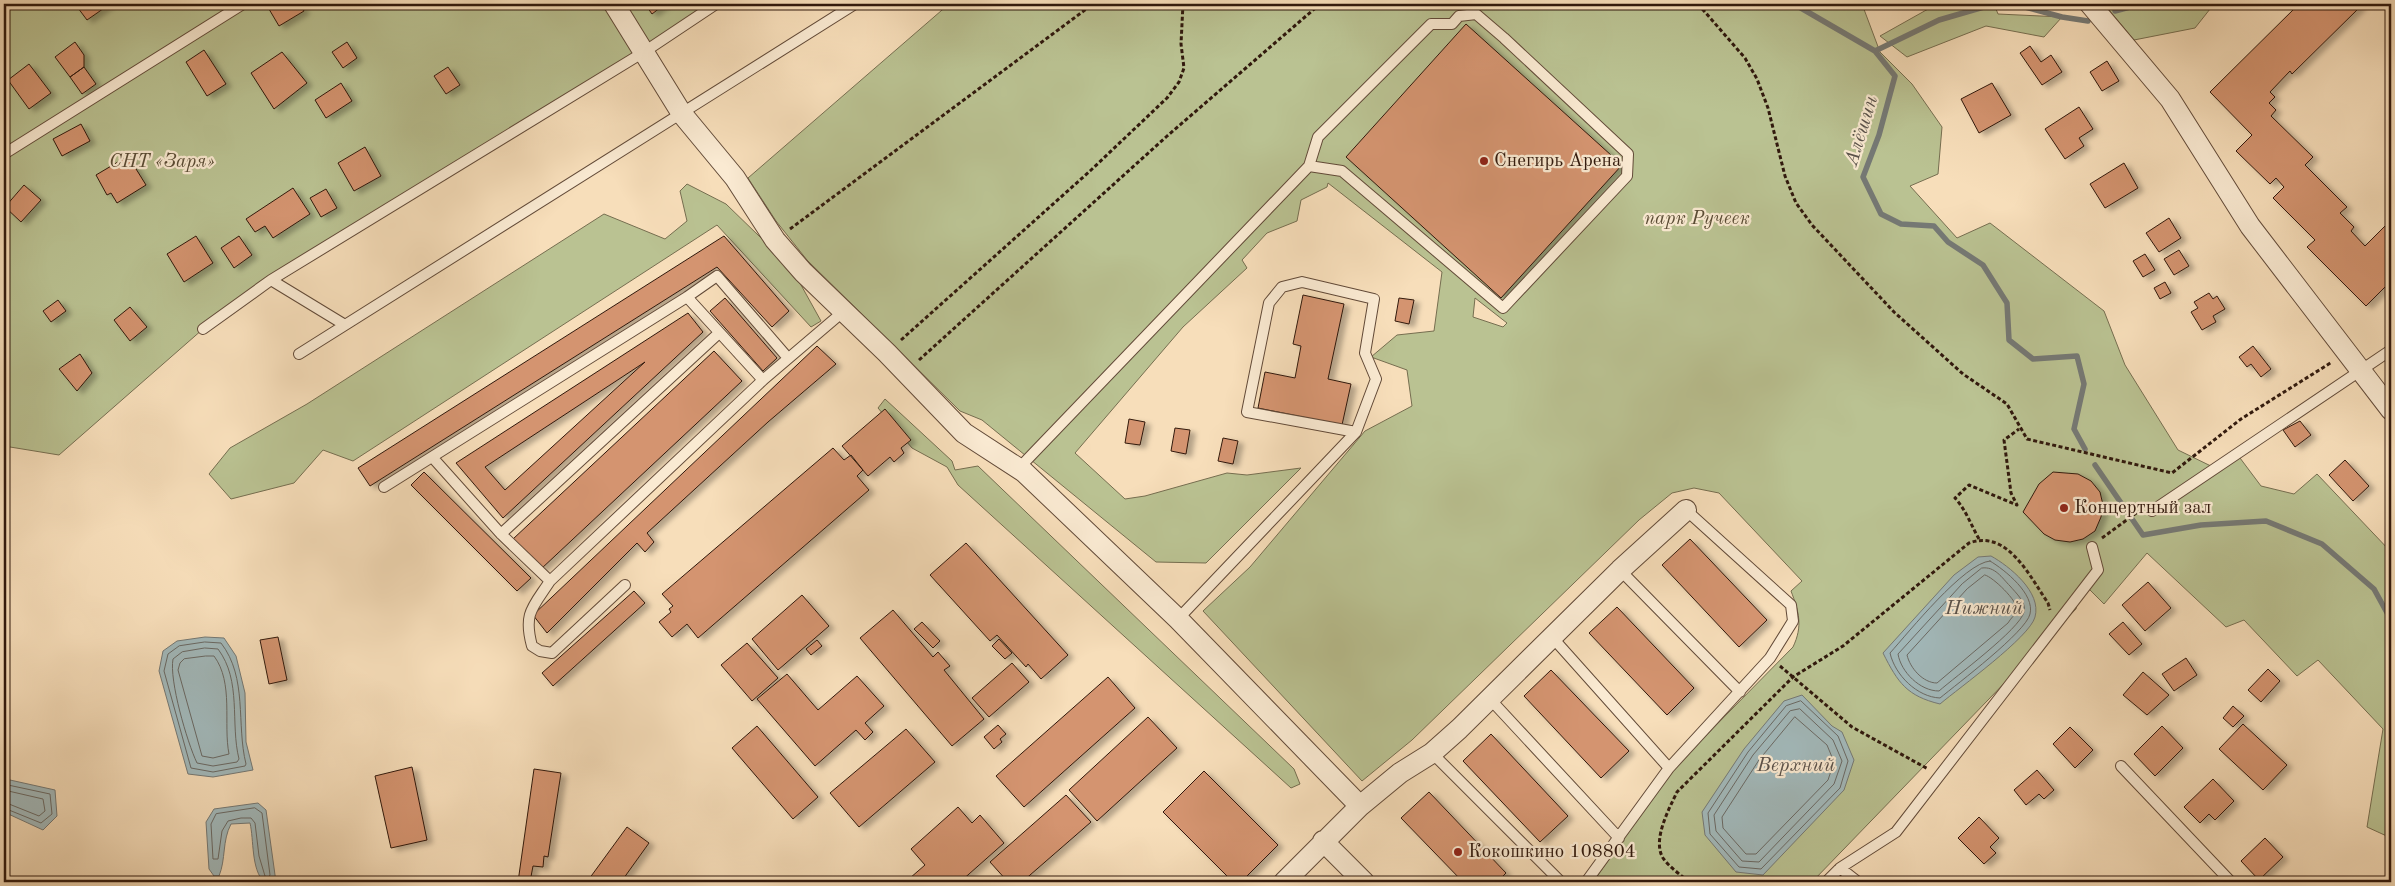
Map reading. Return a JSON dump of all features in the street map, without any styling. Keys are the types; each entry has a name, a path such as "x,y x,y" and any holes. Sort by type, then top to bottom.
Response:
{"street":[{"path":"614,4 682,114 735,178 775,240 803,272 887,353 964,433 1019,468 1178,619 1360,806"},
{"path":"2090,4 2170,99 2250,226 2391,410"},
{"path":"1284,882 1360,806 1400,773 1432,753 1490,699 1620,570 1686,510"},
{"path":"1323,841 1364,882"}],"lane":[{"path":"4,152 243,4"},
{"path":"203,329 271,280 644,52 716,4"},
{"path":"299,354 855,4"},
{"path":"1019,468 1309,166 1318,137 1431,24 1452,24 1459,16 1476,14 1628,154 1627,176 1503,308 1342,171 1309,166"},
{"path":"384,487 687,298 717,276 788,358"},
{"path":"271,280 345,325"},
{"path":"1178,619 1356,432 1376,379 1365,353 1374,299 1302,282 1282,287 1269,303 1247,412 1356,432"},
{"path":"687,298 762,380"},
{"path":"626,586 552,653 540,651 532,646 528,613 550,581 762,380 844,311"},
{"path":"501,534 719,333"},
{"path":"2152,511 2391,350"},
{"path":"433,458 501,534 550,581"},
{"path":"1586,882 1669,768 1770,658 1793,621 1791,606 1686,510"},
{"path":"1826,882 1840,868 1896,832 1938,774 2098,570 2092,547"},
{"path":"1620,570 1740,692"},
{"path":"1552,637 1669,768"},
{"path":"1490,699 1619,838"},
{"path":"1432,753 1561,882"},
{"path":"2122,766 2231,882"},
{"path":"1840,868 1858,882"}],"path":[{"path":"775,240 1094,4"},
{"path":"887,353 1082,178 1167,98 1179,82 1184,68 1181,44 1183,4"},
{"path":"906,372 1166,137 1320,4"},
{"path":"1698,4 1745,58 1757,79 1768,108 1785,176 1796,202 1812,225 1894,312 1963,374 2006,404 2026,440 2172,472 2241,420 2347,352"},
{"path":"1979,540 1965,509 1955,498 1969,485 2017,505 2011,493 2004,440 2019,428"},
{"path":"2092,547 2137,510"},
{"path":"1689,882 1664,859 1659,847 1668,810 1676,792 1793,677 1843,646 1969,543 1979,540 1992,541 2006,548 2021,564 2048,603 2055,625"},
{"path":"1770,658 1852,727 1938,774"}],"green space":[{"name":"СНТ «Заря»","path":"4,4 720,4 203,329 59,455 4,446"},
{"name":"парк Ручеек","path":"949,4 1862,4 1880,52 1912,84 1942,127 1938,174 1910,186 1957,238 1990,223 2104,311 2125,365 2178,450 2217,469 2237,454 2261,486 2294,494 2317,474 2391,552 2391,838 2367,827 2383,729 2318,660 2297,676 2244,620 2226,627 2147,553 2104,604 2082,582 2076,609 1812,882 1593,882 1672,770 1793,647 1796,639 1799,619 1791,591 1802,581 1719,493 1694,488 1672,493 1639,520 1412,740 1362,781 1203,611 1250,567 1365,431 1412,406 1407,370 1371,357 1397,335 1434,331 1442,272 1328,183 1327,187 1301,200 1297,221 1267,233 1242,260 1247,268 1183,327 1075,453 1125,499 1145,496 1227,473 1247,475 1301,468 1206,563 1156,562 982,420 960,411 807,260 776,221 748,178","holes":["1475,298 1507,323 1503,327 1473,317"]},
{"path":"1937,4 1994,4 1998,14 2062,17 2044,37 1986,26 1907,57 1880,36"},
{"path":"2104,4 2214,4 2195,28 2134,40"},
{"path":"687,184 726,204 791,267 821,321 811,327 717,225 353,461 323,450 294,483 231,499 209,474 230,448 307,404 604,214 665,239 687,221 680,191"},
{"path":"885,399 952,461 955,470 978,466 1294,769 1300,784 1291,788 958,485 947,467 912,448 878,408"}],"water":[{"name":"Нижний","path":"1991,556 2015,573 2029,589 2034,598 2035,617 2021,637 2008,649 1940,704 1919,697 1899,680 1883,653 1954,575 1978,557"},
{"path":"205,637 224,638 236,656 245,693 246,742 253,770 213,777 188,774 159,671 163,651 177,641"},
{"name":"Верхний","path":"1802,695 1832,726 1842,732 1854,760 1844,790 1763,875 1736,872 1705,835 1702,812 1744,749 1784,701"},
{"path":"4,773 10,780 55,790 57,816 43,830 4,812"},
{"path":"258,803 266,810 276,882 264,882 257,870 250,823 231,824 226,837 221,870 219,876 214,876 209,869 206,822 214,809"}],"building":[{"path":"75,4 110,4 87,20"},
{"path":"266,4 300,4 304,11 279,26"},
{"path":"645,4 665,4 652,14"},
{"path":"2299,4 2359,4 2361,6 2292,74 2290,71 2270,92 2275,97 2269,103 2276,110 2271,116 2313,157 2305,165 2347,207 2340,213 2354,227 2351,231 2365,246 2391,220 2391,281 2366,306 2307,247 2315,240 2273,198 2284,187 2276,178 2270,184 2236,151 2252,135 2210,92"},
{"name":"Снегирь Арена","path":"1466,24 1622,165 1501,298 1346,157"},
{"path":"75,42 84,55 84,67 70,77 55,57"},
{"path":"347,42 357,58 343,68 332,52"},
{"path":"2030,46 2041,62 2051,55 2062,72 2042,85 2020,53"},
{"path":"204,50 226,84 207,96 186,62"},
{"path":"282,52 307,83 274,109 251,73"},
{"path":"2107,61 2119,81 2102,91 2090,72"},
{"path":"29,64 51,93 29,109 8,80"},
{"path":"84,67 96,84 82,94 70,77"},
{"path":"448,67 460,85 446,94 434,76"},
{"path":"341,83 352,101 326,118 315,100"},
{"path":"1992,83 2011,115 1979,133 1961,99"},
{"path":"2079,107 2093,129 2079,138 2084,146 2065,159 2045,129"},
{"path":"81,124 90,141 62,156 53,139"},
{"path":"365,147 381,176 354,191 338,163"},
{"path":"128,156 146,185 117,203 111,193 107,195 96,175"},
{"path":"2124,163 2138,188 2105,208 2090,184"},
{"path":"24,185 41,200 21,222 5,207"},
{"path":"293,188 310,214 273,238 265,226 255,232 246,219"},
{"path":"326,189 337,208 321,217 310,198"},
{"path":"2169,218 2181,238 2159,252 2146,233"},
{"path":"196,236 213,263 184,282 167,254"},
{"path":"239,236 252,255 234,268 221,248"},
{"path":"724,236 789,311 772,327 717,267 370,486 358,468"},
{"path":"2179,250 2189,266 2174,275 2164,259"},
{"path":"2145,254 2155,270 2143,277 2133,261"},
{"path":"2165,282 2171,293 2160,299 2154,288"},
{"path":"2209,293 2213,299 2217,296 2225,309 2213,316 2216,322 2202,330 2191,312 2198,308 2194,302"},
{"path":"1303,295 1344,304 1328,379 1351,384 1342,425 1258,408 1265,372 1295,378 1301,346 1293,344"},
{"path":"725,298 777,358 763,371 710,311"},
{"path":"1399,298 1414,300 1409,324 1395,321"},
{"path":"58,300 66,311 51,322 43,311"},
{"path":"130,307 147,327 130,341 114,320"},
{"path":"688,313 703,332 503,518 456,463","holes":["645,362 505,490 485,467"]},
{"path":"817,346 836,364 768,422 647,533 654,542 645,552 637,543 547,633 533,615"},
{"path":"2253,346 2271,369 2261,377 2251,364 2247,367 2239,357"},
{"path":"714,351 742,381 541,569 513,539"},
{"path":"80,354 92,373 77,391 59,369"},
{"path":"885,409 911,440 901,448 904,453 894,462 890,457 868,476 842,446"},
{"path":"1129,419 1145,422 1140,445 1125,443"},
{"path":"2300,421 2311,435 2295,447 2283,430"},
{"path":"1175,428 1190,430 1186,454 1171,451"},
{"path":"1223,438 1238,441 1233,464 1218,461"},
{"path":"833,448 844,460 851,455 863,470 857,476 869,490 698,638 687,624 672,637 659,622 671,612 669,609 673,606 662,594"},
{"path":"2345,460 2369,486 2353,501 2329,475"},
{"path":"424,472 531,578 517,591 411,485"},
{"name":"Концертный зал","path":"2053,472 2078,474 2091,481 2100,492 2103,505 2101,517 2095,531 2083,539 2070,542 2055,540 2044,534 2023,512 2039,484"},
{"path":"1690,539 1767,620 1739,647 1662,565"},
{"path":"966,543 1068,655 1041,679 1028,664 1026,667 997,635 990,641 930,575"},
{"path":"2148,582 2171,608 2145,631 2122,605"},
{"path":"634,591 645,603 553,686 542,673"},
{"path":"802,595 829,626 778,670 752,639"},
{"path":"1617,607 1694,688 1667,715 1589,633"},
{"path":"893,610 933,657 938,652 950,666 944,670 984,719 952,746 860,638"},
{"path":"922,622 940,641 933,648 914,629"},
{"path":"2123,622 2142,644 2129,655 2109,634"},
{"path":"278,637 287,680 269,684 260,640"},
{"path":"999,639 1012,653 1005,659 992,646"},
{"path":"817,640 822,646 811,655 806,649"},
{"path":"747,643 778,678 752,701 721,665"},
{"path":"2186,658 2197,675 2174,691 2162,674"},
{"path":"1012,663 1029,682 989,717 972,698"},
{"path":"2268,669 2280,681 2261,702 2248,690"},
{"path":"1551,670 1629,751 1601,778 1524,696"},
{"path":"2143,672 2169,695 2147,715 2123,695"},
{"path":"787,674 818,710 857,676 884,706 865,723 873,732 865,740 856,730 815,766 757,699"},
{"path":"1108,677 1135,708 1024,807 996,776"},
{"path":"2233,706 2244,716 2233,727 2223,718"},
{"path":"1148,717 1177,748 1097,821 1069,790"},
{"path":"2243,724 2287,765 2263,790 2219,749"},
{"path":"998,725 1006,734 1000,739 1002,742 994,749 984,737"},
{"path":"757,726 818,797 793,819 732,748"},
{"path":"2162,726 2183,748 2155,776 2134,754"},
{"path":"2070,727 2093,750 2075,768 2053,744"},
{"path":"906,729 935,762 859,827 830,793"},
{"path":"1491,734 1568,816 1540,842 1463,761"},
{"path":"412,767 427,840 391,848 375,776"},
{"path":"534,769 561,773 548,857 544,856 543,867 533,866 530,882 518,882"},
{"path":"2037,770 2054,790 2044,799 2039,794 2026,805 2014,790"},
{"path":"1204,771 1278,845 1241,882 1233,882 1163,812"},
{"path":"2213,779 2234,801 2215,820 2209,814 2200,823 2184,807"},
{"path":"1429,792 1506,873 1497,882 1463,882 1401,818"},
{"path":"1066,795 1091,822 1022,882 1008,882 990,862"},
{"path":"958,807 972,823 980,815 1004,843 960,882 914,882 910,878 925,865 911,849"},
{"path":"1979,817 1999,838 1990,847 1996,853 1984,864 1958,838"},
{"path":"627,827 649,843 621,882 594,882 589,879"},
{"path":"2265,838 2283,857 2259,880 2241,861"}],"waterway":[{"name":"Алёшин","path":"1794,4 1875,51 1895,76 1879,135 1863,177 1881,214 1901,224 1934,226 1948,242 1983,265 2007,303 2009,340 2033,359 2077,356 2084,384 2074,429 2085,449"},
{"path":"1875,51 1939,20 1994,4"},
{"path":"2014,4 2062,17 2088,21"},
{"path":"2115,11 2141,4"},
{"name":"Алёшин","path":"2095,465 2143,535 2201,525 2266,521 2322,544 2374,589 2391,620"}],"place":[{"name":"Снегирь Арена","path":"1484,161"},
{"name":"Концертный зал","path":"2064,508"},
{"name":"Кокошкино 108804","path":"1458,852"}]}
